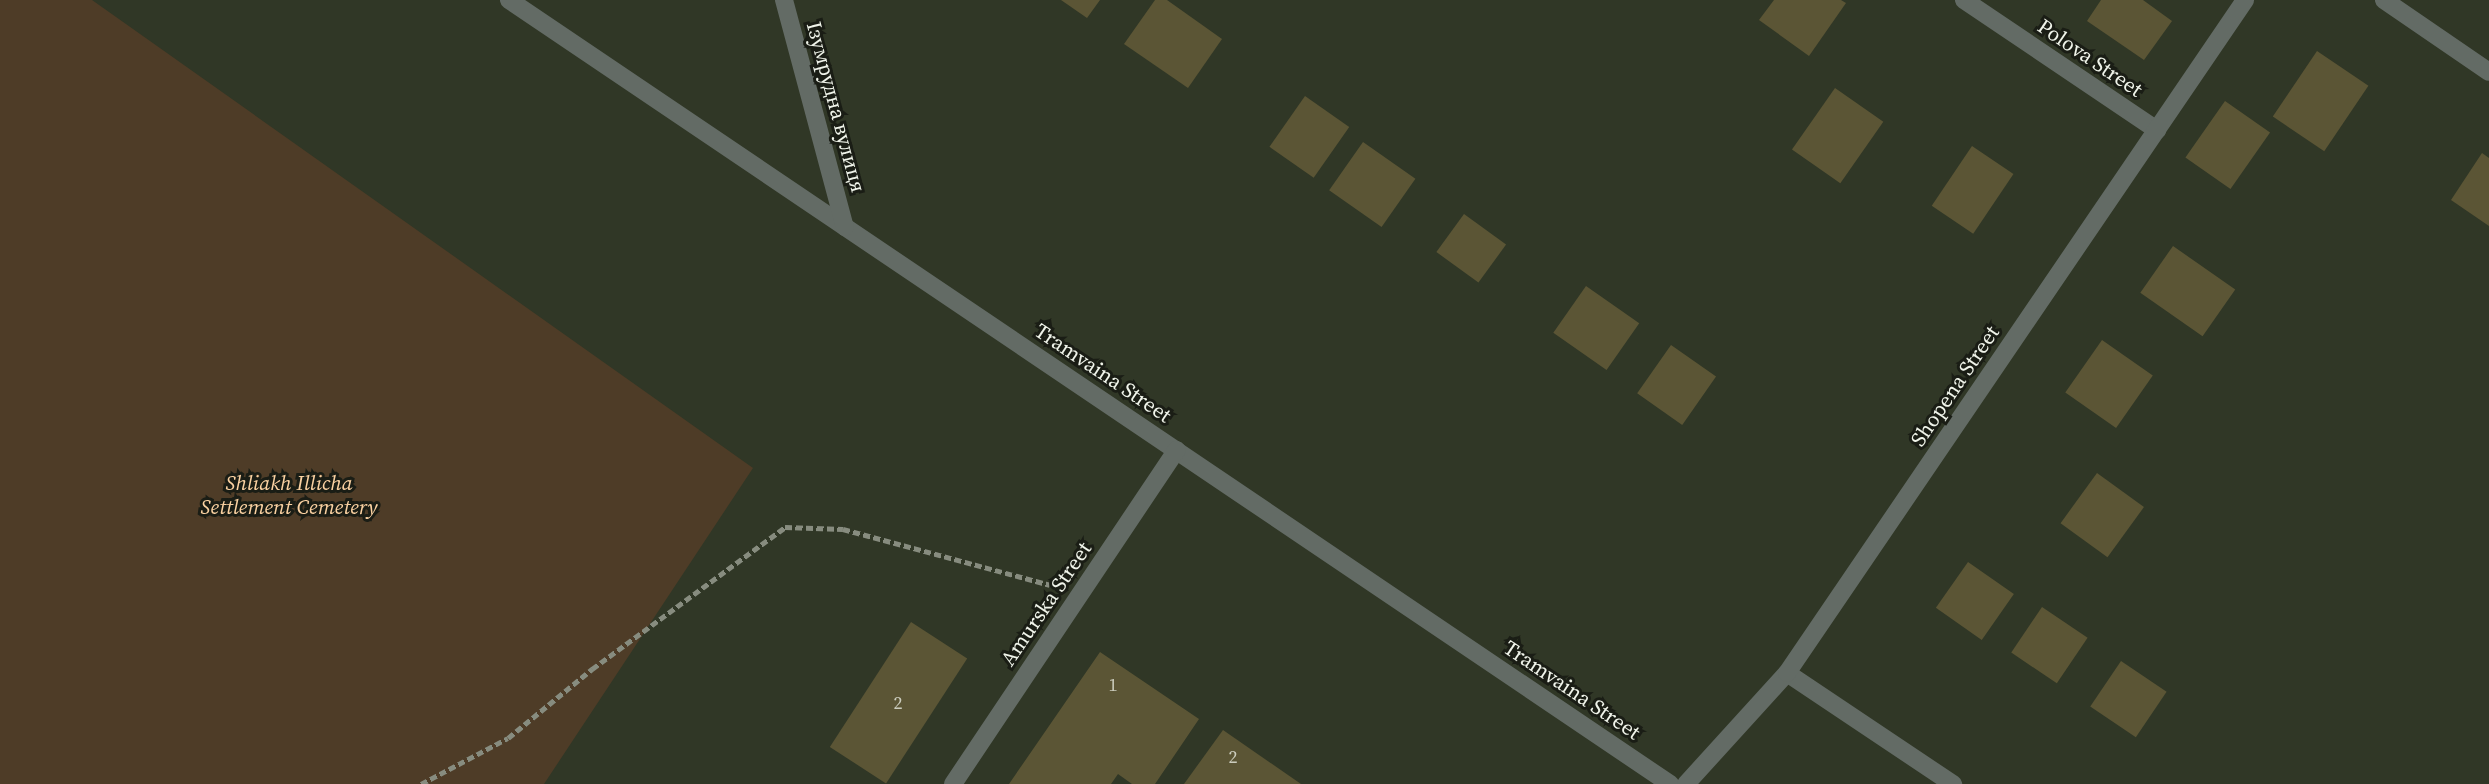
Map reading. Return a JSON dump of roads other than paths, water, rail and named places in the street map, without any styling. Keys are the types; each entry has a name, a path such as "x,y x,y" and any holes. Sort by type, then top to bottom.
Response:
{"street":[{"name":"Tramvaina Street","path":"509,0 1670,784"},
{"name":"Ізумрудна вулиця","path":"784,0 845,226"},
{"name":"Polova Street","path":"1964,0 2157,130"},
{"name":"Shopena Street","path":"1686,784 1787,673 2245,0"},
{"path":"2384,0 2489,72"},
{"name":"Amurska Street","path":"953,784 1177,450"},
{"path":"1787,673 1953,784"}],"park label":[{"name":"Shliakh Illicha Settlement Cemetery","path":"289,495"}]}
